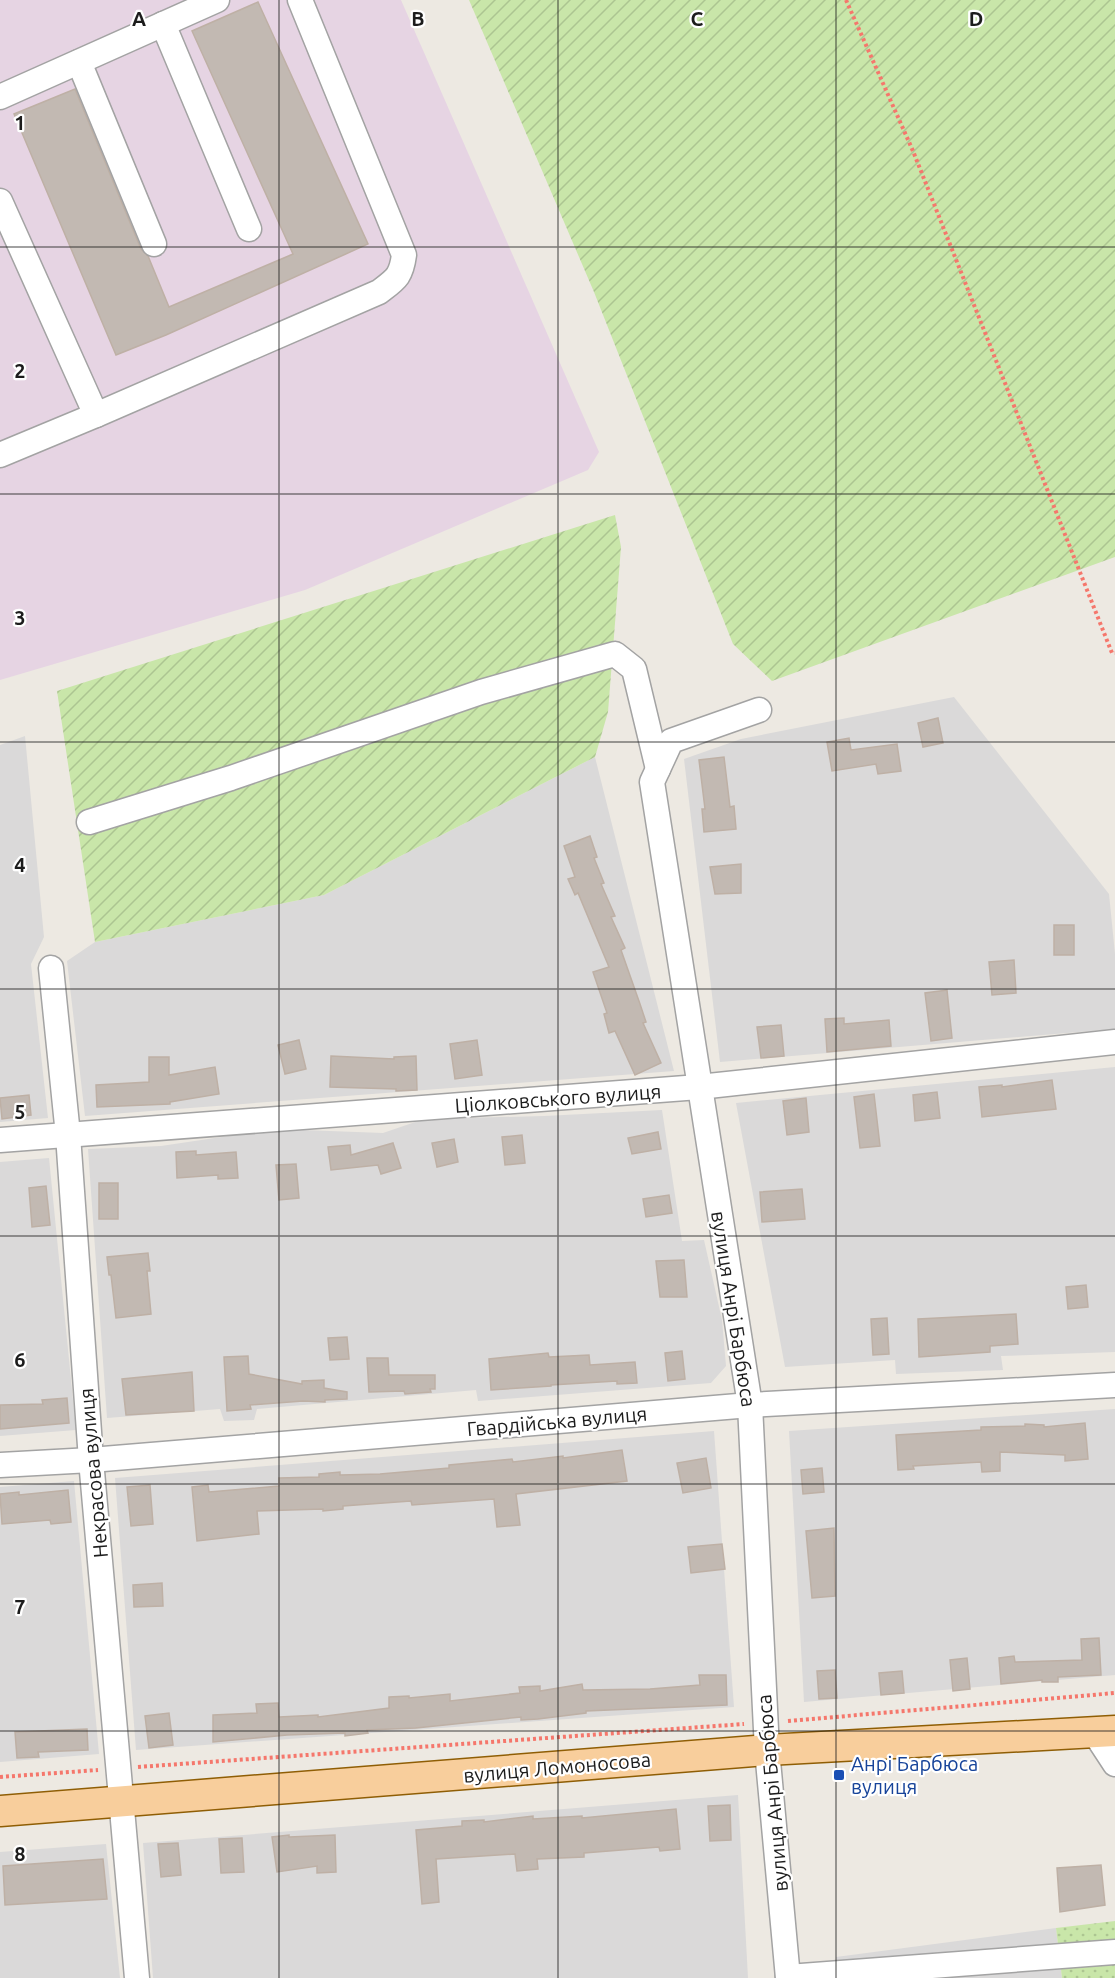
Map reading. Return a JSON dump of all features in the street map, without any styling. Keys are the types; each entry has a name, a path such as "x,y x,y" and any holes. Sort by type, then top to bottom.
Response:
{"main road":[{"name":"вулиця Ломоносова","path":"0,1811 122,1803 766,1736 1105,1731"}],"street":[{"path":"0,97 217,0"},
{"path":"0,455 379,292 402,271 404,255 300,0"},
{"path":"163,24 249,230"},
{"path":"79,62 154,244"},
{"path":"0,201 96,415"},
{"path":"88,822 231,778 481,692 615,654 634,669 658,770"},
{"name":"вулиця Анрі Барбюса","path":"759,710 670,741 652,782 750,1405 766,1736 788,1978"},
{"name":"Некрасова вулиця","path":"51,968 68,1136 91,1460 137,1978"},
{"name":"Ціолковського вулиця","path":"0,1140 699,1087 1115,1042"},
{"name":"Гвардійська вулиця","path":"0,1465 91,1460 750,1405 1115,1386"},
{"path":"1105,1731 1115,1764"},
{"path":"788,1978 1014,1969 1115,1952"}],"path":[{"path":"846,0 913,151 1112,653 1115,653"},
{"path":"0,1777 119,1768 766,1736 1115,1693"}],"shaded area":[{"path":"0,0 401,0 599,452 588,470 305,590 0,680"},
{"path":"954,697 1109,894 1115,954 1115,1029 720,1062 684,759 741,739"},
{"path":"25,736 44,937 31,964 48,1118 0,1122 0,745"},
{"path":"595,757 674,1071 85,1116 67,961 95,942 324,895"},
{"path":"1115,1067 1115,1352 1001,1356 1003,1370 896,1374 895,1360 785,1367 736,1103"},
{"path":"662,1110 682,1241 704,1240 722,1320 726,1366 711,1383 478,1401 476,1390 257,1409 254,1420 224,1421 220,1409 107,1418 88,1149 161,1146 255,1132 303,1130 383,1133 424,1119"},
{"path":"49,1158 76,1430 0,1436 0,1162"},
{"path":"1115,1409 1115,1675 804,1702 789,1431"},
{"path":"714,1431 734,1707 136,1750 115,1478"},
{"path":"74,1481 99,1754 0,1762 0,1487"},
{"path":"738,1795 748,1978 153,1978 143,1843"},
{"path":"106,1844 120,1978 0,1978 0,1852"},
{"path":"1056,1928 1062,1978 838,1978 836,1957"}],"green space":[{"path":"469,0 1115,0 1115,557 772,681 733,644 594,292"},
{"path":"615,515 621,547 608,712 595,757 324,895 95,942 57,691"},
{"path":"1115,1921 1115,1978 1062,1978 1056,1928"}],"building":[{"path":"258,2 368,244 166,335 116,355 14,114 75,89 141,249 148,256 169,307 293,254 192,31"},
{"path":"938,718 943,743 923,747 918,723"},
{"path":"849,738 851,750 897,744 901,771 878,774 876,764 832,771 827,742"},
{"path":"724,757 730,807 734,806 736,829 704,832 702,809 705,809 699,760"},
{"path":"590,836 597,857 594,858 604,883 601,884 615,916 611,917 625,948 621,950 646,1022 643,1023 661,1063 635,1075 615,1031 609,1033 604,1014 607,1013 593,972 609,967 578,893 575,895 568,879 575,877 564,846"},
{"path":"741,864 741,893 715,894 710,867"},
{"path":"1054,925 1074,925 1074,955 1054,955"},
{"path":"1014,960 1016,993 992,995 989,962"},
{"path":"947,990 952,1038 931,1041 925,993"},
{"path":"844,1018 844,1024 889,1020 891,1046 827,1052 825,1019"},
{"path":"781,1025 784,1056 761,1058 757,1027"},
{"path":"299,1040 306,1069 285,1074 278,1045"},
{"path":"477,1040 482,1075 455,1079 450,1044"},
{"path":"331,1056 394,1059 394,1057 416,1056 417,1090 330,1087"},
{"path":"149,1057 169,1057 169,1075 215,1067 219,1094 170,1102 170,1104 97,1107 96,1085 149,1082"},
{"path":"1052,1080 1056,1109 982,1117 979,1087 1002,1085 1002,1087"},
{"path":"937,1092 940,1118 915,1121 913,1095"},
{"path":"874,1094 880,1146 860,1148 854,1097"},
{"path":"29,1095 31,1115 2,1119 0,1098"},
{"path":"806,1098 809,1132 787,1135 783,1101"},
{"path":"658,1132 661,1149 632,1154 628,1138"},
{"path":"522,1135 525,1163 505,1165 502,1137"},
{"path":"454,1139 458,1162 437,1167 432,1143"},
{"path":"393,1143 401,1168 381,1174 378,1165 331,1170 328,1147 350,1145 351,1155"},
{"path":"196,1151 196,1155 236,1152 238,1178 218,1179 218,1175 177,1178 176,1152"},
{"path":"296,1164 299,1198 279,1200 276,1165"},
{"path":"99,1183 118,1183 118,1219 99,1219"},
{"path":"46,1186 50,1225 32,1227 29,1188"},
{"path":"802,1189 805,1219 762,1222 760,1192"},
{"path":"669,1195 672,1213 646,1217 643,1199"},
{"path":"148,1253 150,1271 147,1271 151,1314 116,1318 107,1257"},
{"path":"684,1260 687,1297 660,1297 656,1261"},
{"path":"1086,1285 1088,1307 1068,1309 1066,1287"},
{"path":"1016,1314 1018,1344 990,1346 990,1352 919,1357 918,1319"},
{"path":"887,1318 889,1354 873,1355 871,1319"},
{"path":"347,1337 349,1359 330,1360 328,1338"},
{"path":"682,1351 685,1379 668,1381 665,1353"},
{"path":"548,1353 549,1357 589,1355 590,1365 635,1362 637,1383 617,1384 617,1381 491,1390 489,1359"},
{"path":"248,1356 249,1374 302,1384 302,1381 324,1380 324,1388 347,1392 347,1399 250,1405 251,1409 227,1411 224,1357"},
{"path":"367,1358 388,1358 389,1375 435,1375 435,1389 430,1389 431,1392 405,1394 404,1391 369,1392"},
{"path":"192,1372 194,1411 126,1415 122,1379"},
{"path":"67,1398 69,1423 0,1429 0,1405 43,1404 42,1400"},
{"path":"1085,1423 1088,1459 1065,1461 1065,1455 1000,1452 1000,1471 982,1472 981,1462 913,1466 914,1469 898,1470 896,1435 981,1430 981,1427 1025,1426 1025,1424 1044,1425 1044,1427"},
{"path":"622,1450 627,1481 516,1494 520,1525 497,1527 494,1499 412,1505 411,1501 343,1506 343,1509 323,1511 323,1509 257,1511 259,1534 197,1541 192,1487 208,1485 209,1492 279,1486 279,1478 319,1477 319,1474 340,1472 340,1475 380,1474 449,1468 449,1465 512,1459 513,1462 563,1456 563,1458"},
{"path":"706,1458 711,1488 683,1493 677,1463"},
{"path":"822,1468 824,1492 803,1494 801,1470"},
{"path":"150,1485 153,1524 131,1526 127,1487"},
{"path":"68,1490 71,1522 51,1524 50,1520 2,1524 0,1494 19,1492 19,1495"},
{"path":"834,1528 835,1596 812,1598 806,1531"},
{"path":"722,1544 725,1569 691,1573 688,1547"},
{"path":"162,1583 163,1606 134,1607 133,1585"},
{"path":"1099,1638 1101,1675 1058,1677 1058,1682 1042,1682 1042,1680 1001,1684 999,1658 1014,1656 1015,1662 1082,1660 1081,1639"},
{"path":"967,1658 970,1689 953,1691 950,1660"},
{"path":"835,1670 837,1698 819,1699 817,1671"},
{"path":"902,1671 904,1693 881,1695 879,1673"},
{"path":"699,1675 726,1675 727,1705 586,1711 586,1713 538,1719 521,1720 521,1717 416,1728 367,1730 368,1733 345,1736 345,1733 287,1735 213,1742 213,1715 257,1713 256,1704 278,1703 279,1717 318,1715 318,1717 389,1708 389,1697 409,1696 409,1698 450,1694 450,1701 520,1693 519,1687 540,1686 540,1691 582,1684 583,1690 650,1689 700,1685"},
{"path":"169,1713 173,1745 149,1748 145,1716"},
{"path":"87,1729 88,1750 38,1752 39,1757 17,1758 15,1732"},
{"path":"730,1805 731,1840 710,1841 708,1806"},
{"path":"676,1809 680,1849 660,1851 659,1847 584,1853 584,1857 537,1859 538,1869 517,1871 515,1854 436,1859 439,1902 422,1904 416,1830 462,1826 462,1821 484,1820 484,1822 533,1816 533,1819 582,1816 582,1818"},
{"path":"289,1835 289,1837 335,1835 336,1872 317,1873 317,1866 277,1872 272,1837"},
{"path":"242,1838 244,1872 221,1873 219,1839"},
{"path":"178,1843 181,1875 161,1877 158,1844"},
{"path":"103,1859 107,1899 5,1905 3,1866"},
{"path":"1101,1865 1105,1905 1060,1912 1057,1868"}],"place":[{"name":"Анрі Барбюса вулиця","path":"839,1775"}]}
